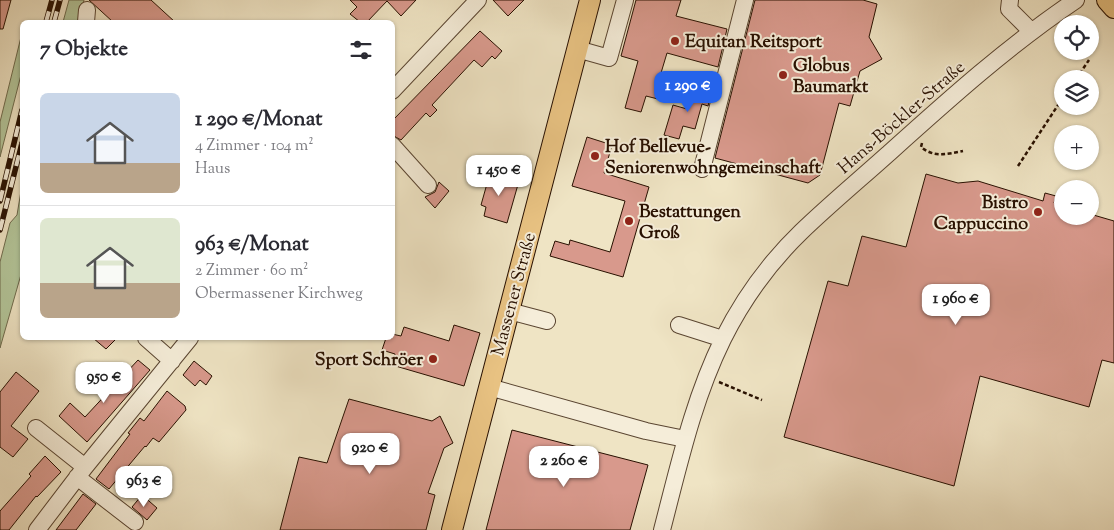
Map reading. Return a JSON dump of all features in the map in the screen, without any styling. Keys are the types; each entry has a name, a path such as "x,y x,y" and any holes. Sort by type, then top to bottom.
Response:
{"main road":[{"name":"Massener Straße","path":"452,530 590,0"},
{"path":"1107,0 1114,8"}],"street":[{"path":"395,88 478,0"},
{"path":"577,49 609,58 625,0"},
{"path":"702,169 745,0"},
{"path":"1010,0 1009,9 1031,31"},
{"name":"Hans-Böckler-Straße","path":"1031,31 1056,0"},
{"name":"Hans-Böckler-Straße","path":"662,530 685,440 706,377 723,339 746,300 768,270 801,232 918,127 1031,31 1076,0"},
{"path":"395,148 428,185"},
{"path":"508,311 548,321"},
{"path":"679,325 723,339"},
{"path":"148,340 172,362"},
{"path":"37,530 81,472 188,340"},
{"path":"489,387 685,440"},
{"path":"36,428 135,522"}],"path":[{"path":"1083,70 1090,60"},
{"path":"1018,166 1054,111"},
{"path":"922,139 921,147 942,156 963,151"},
{"path":"706,377 762,400"}],"green space":[{"path":"69,0 84,0 79,20 64,20"},
{"path":"20,41 20,79 0,157 0,122"},
{"path":"20,197 20,278 0,348 0,262 10,223 17,215"}],"building":[{"path":"0,0 11,0 3,29 0,29"},
{"path":"89,0 151,0 173,20 111,20"},
{"path":"350,0 416,0 401,16 387,1 369,20 358,20 350,14 357,7"},
{"path":"493,0 524,0 508,16"},
{"name":"Equitan Reitsport","path":"636,0 681,0 676,16 727,29 718,67 667,53 658,83 663,84 658,99 646,96 641,112 625,108 638,61 621,56"},
{"path":"755,0 863,0 877,4 869,37 882,59 860,71 850,106 839,103 820,175 808,183 715,158"},
{"path":"480,31 502,51 495,59 492,56 482,67 474,60 432,105 437,110 430,117 426,113 401,140 395,137 395,118"},
{"path":"694,85 712,90 708,106 702,104 695,129 683,126 679,139 664,135 673,105 687,109"},
{"name":"Bestattungen Groß","path":"587,137 612,145 604,173 649,187 623,277 550,256 555,241 569,245 570,240 610,252 625,201 572,186"},
{"path":"490,173 519,181 507,223 484,216 486,207 481,205"},
{"path":"926,174 958,183 978,181 1043,201 1045,193 1054,195 1054,225 1099,225 1099,217 1114,221 1114,363 1102,360 1089,407 980,376 954,486 784,437 828,281 848,286 862,236 906,247"},
{"path":"439,182 449,191 435,208 425,197 435,192"},
{"name":"Sport Schröer","path":"454,325 480,333 464,386 392,365 395,354 382,350 385,340 395,340 395,335 401,336 404,327 449,341"},
{"path":"95,340 115,340 106,349"},
{"path":"138,360 150,370 87,442 59,416 70,403 85,417"},
{"path":"194,361 212,376 206,385 200,380 195,386 183,375"},
{"path":"16,372 39,391 11,426 28,439 13,457 0,447 0,392"},
{"path":"167,391 185,406 186,410 159,442 153,438 145,446 109,489 96,479 140,418 144,421"},
{"path":"349,399 432,421 440,416 453,443 444,448 428,493 435,495 426,530 280,530 299,457 327,463"},
{"path":"512,430 648,465 630,530 486,530"},
{"path":"45,456 61,472 36,496 9,530 0,530 0,511 31,476 29,474"},
{"path":"83,494 96,504 76,530 56,530"},
{"path":"142,495 157,508 147,520 132,507"}],"railway":[{"path":"47,20 52,0"},
{"path":"55,20 60,0"},
{"path":"0,201 20,118"},
{"path":"0,230 20,151"}],"place":[{"name":"Equitan Reitsport","path":"675,41"},
{"name":"Globus Baumarkt","path":"783,75"},
{"name":"Hof Bellevue- Seniorenwohngemeinschaft","path":"595,156"},
{"name":"Bistro Cappuccino","path":"1038,212"},
{"name":"Bestattungen Groß","path":"629,221"},
{"name":"Sport Schröer","path":"433,359"}]}
